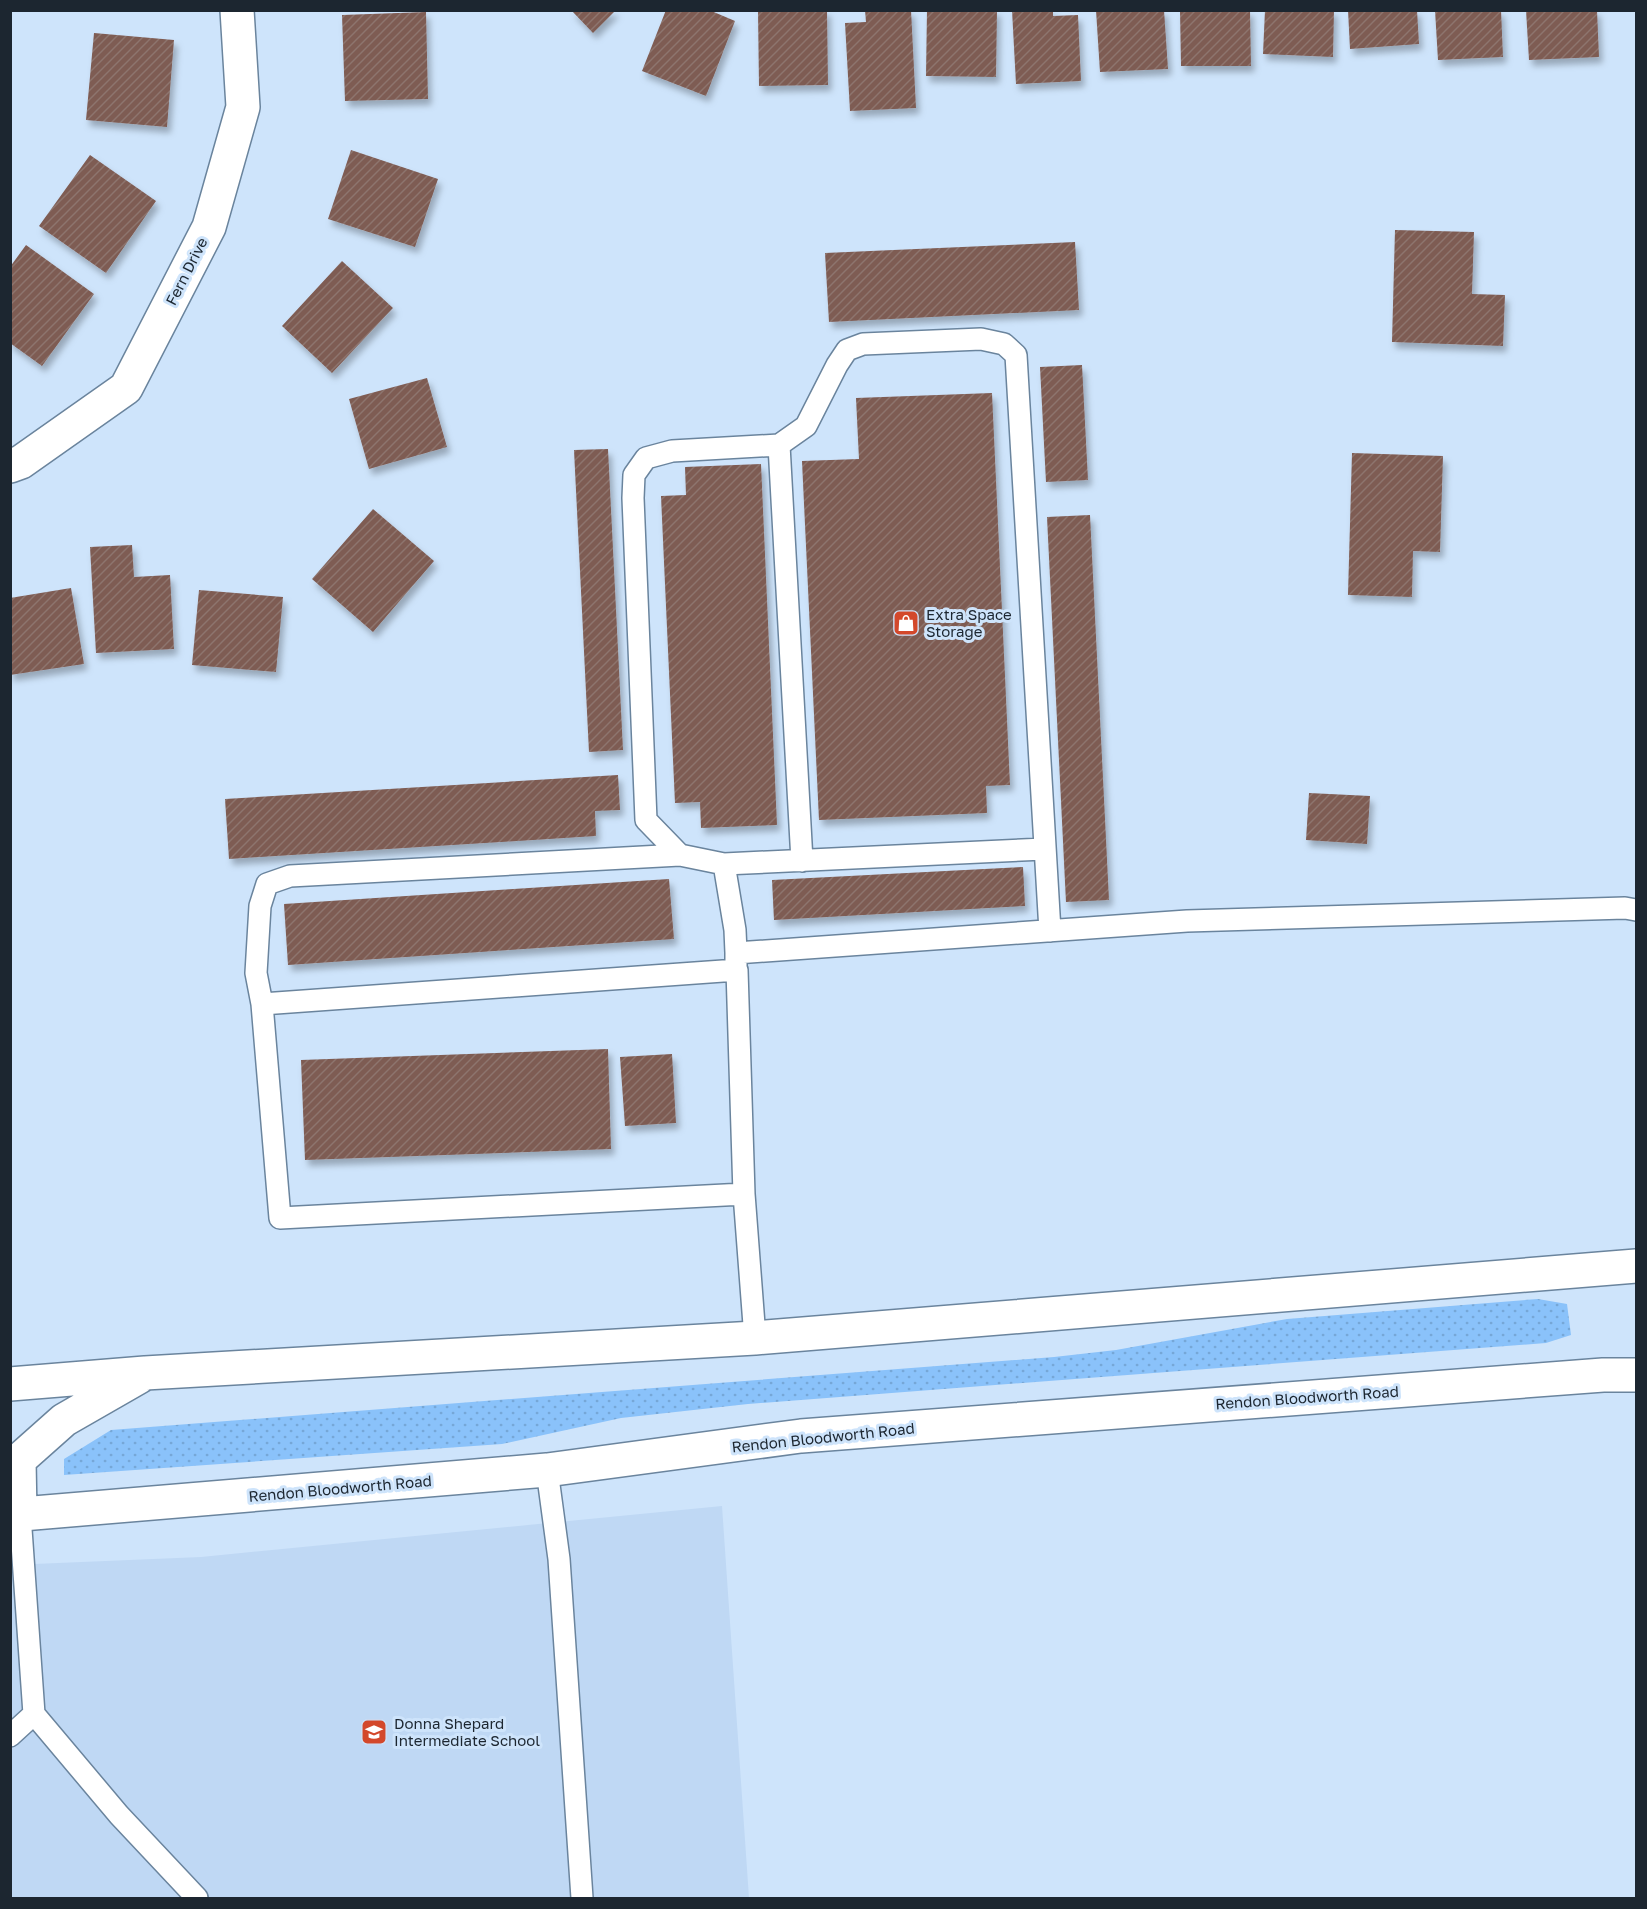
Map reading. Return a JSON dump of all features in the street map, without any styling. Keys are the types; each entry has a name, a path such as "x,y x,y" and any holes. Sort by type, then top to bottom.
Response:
{"main road":[{"name":"Fern Drive","path":"10,466 21,462 126,388 209,227 243,107 237,10"},
{"path":"10,1384 146,1373 755,1338 1636,1266"},
{"path":"15,1515 19,1460 64,1420 146,1373"},
{"name":"Rendon Bloodworth Road","path":"15,1515 547,1470 801,1436 1603,1375 1636,1375"}],"lane":[{"path":"680,855 646,820 634,475 646,458 672,452 779,445 806,426 847,350 863,344 981,339 1004,344 1016,355 1050,931"},
{"path":"779,445 802,861"},
{"path":"744,1194 280,1218 262,1004 256,973 260,906 267,884 290,876 680,855 724,864 1044,849"},
{"path":"724,864 735,930 744,1194 755,1338"},
{"path":"262,1004 736,962 1050,931 1187,921 1625,908 1636,910"},
{"path":"547,1470 559,1559 582,1899"},
{"path":"15,1515 34,1714 119,1815 197,1899"},
{"path":"10,1736 34,1714"}],"shaded area":[{"path":"1538,1299 1567,1304 1571,1335 1546,1343 748,1404 621,1418 502,1444 64,1475 64,1459 111,1430 1054,1357 1116,1350 1287,1319"},
{"name":"Donna Shepard Intermediate School","path":"722,1506 749,1898 11,1898 10,1565 201,1557"}],"building":[{"path":"571,10 616,10 593,33"},
{"path":"666,10 709,10 735,21 706,96 642,71"},
{"path":"758,10 827,10 828,85 759,86"},
{"path":"865,10 911,10 916,108 850,111 845,23 866,22"},
{"path":"927,10 997,10 996,77 926,76"},
{"path":"1012,10 1053,10 1053,16 1078,15 1081,81 1016,84"},
{"path":"1096,10 1164,10 1168,69 1100,72"},
{"path":"1180,10 1250,10 1251,66 1181,66"},
{"path":"1265,10 1334,10 1333,57 1263,54"},
{"path":"1348,10 1417,10 1419,44 1350,49"},
{"path":"1435,10 1501,10 1503,57 1438,60"},
{"path":"1526,10 1597,10 1599,57 1529,60"},
{"path":"426,12 428,99 345,101 342,15"},
{"path":"94,33 174,40 167,127 86,120"},
{"path":"351,150 438,179 415,247 328,219"},
{"path":"90,155 156,201 106,273 39,226"},
{"path":"1395,230 1474,232 1472,294 1505,295 1503,346 1392,342"},
{"path":"1075,242 1079,310 829,322 825,253"},
{"path":"26,245 94,294 42,366 10,343 10,267"},
{"path":"342,261 393,308 332,373 282,326"},
{"path":"1082,365 1088,480 1046,482 1040,367"},
{"path":"427,378 447,447 369,469 349,399"},
{"name":"Extra Space Storage","path":"992,393 1010,785 986,786 987,813 819,820 802,461 859,459 856,398"},
{"path":"608,449 623,750 589,752 574,450"},
{"path":"1352,453 1443,456 1440,552 1413,551 1412,597 1348,595"},
{"path":"761,464 777,825 701,828 700,802 675,803 661,496 686,495 685,467"},
{"path":"373,509 434,561 373,632 312,579"},
{"name":"Extra Space Storage","path":"1090,515 1109,900 1066,902 1047,517"},
{"path":"132,545 134,577 170,575 174,649 96,653 90,547"},
{"path":"71,588 84,664 10,675 10,598"},
{"path":"199,590 283,597 276,672 192,665"},
{"path":"618,775 620,810 595,811 596,836 229,859 225,799"},
{"path":"1309,793 1370,796 1367,844 1306,840"},
{"path":"1023,867 1025,906 774,920 772,880"},
{"path":"669,879 674,939 288,965 284,904"},
{"path":"608,1049 611,1149 305,1160 301,1060"},
{"path":"672,1054 676,1123 625,1126 620,1057"}],"place":[{"name":"Extra Space Storage","path":"906,623"},
{"name":"Donna Shepard Intermediate School","path":"374,1732"}]}
